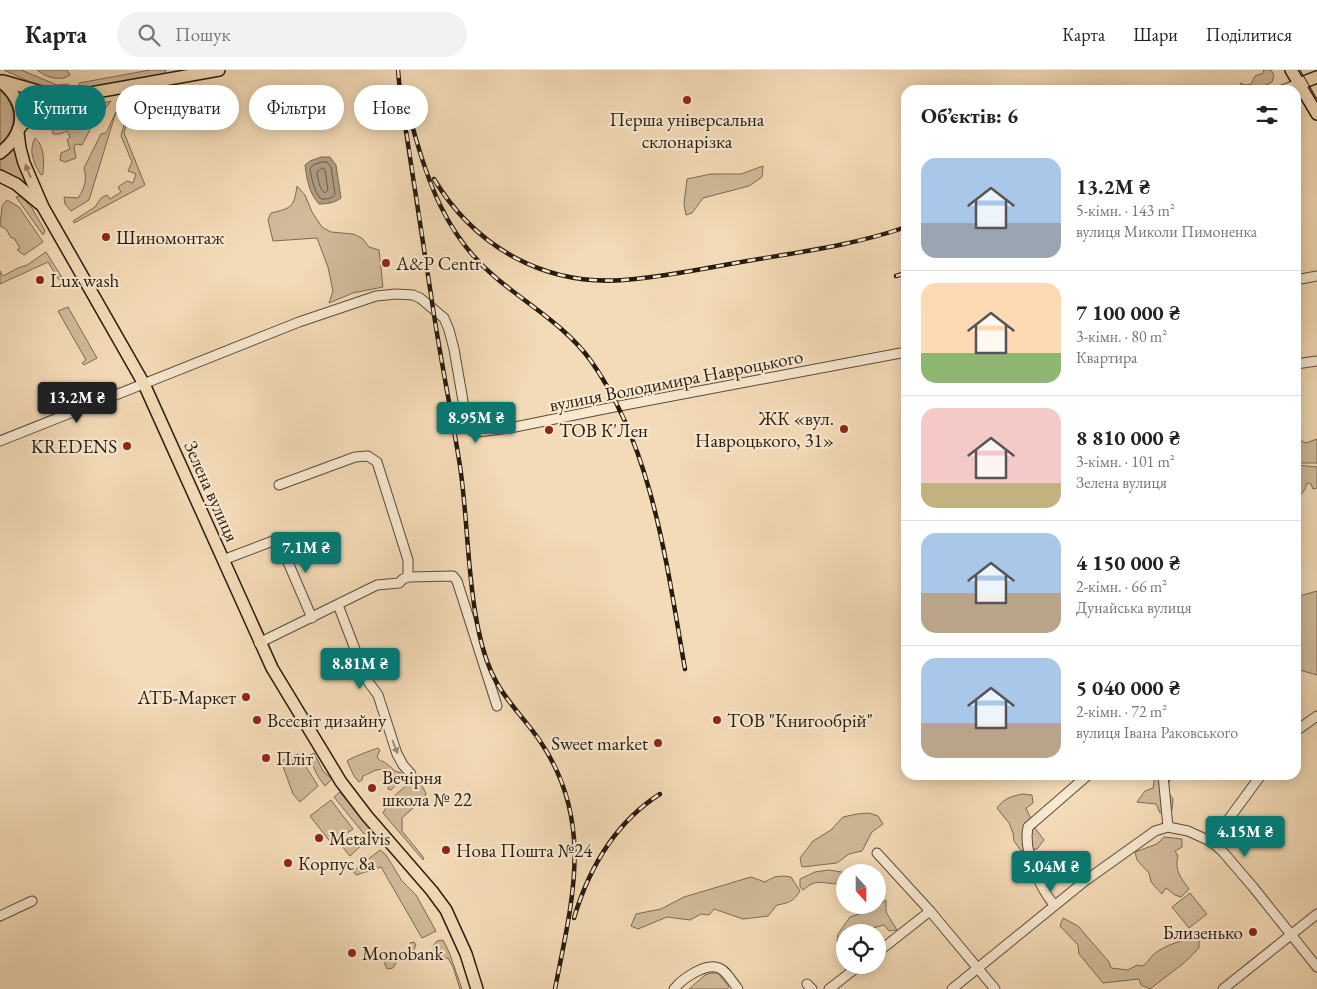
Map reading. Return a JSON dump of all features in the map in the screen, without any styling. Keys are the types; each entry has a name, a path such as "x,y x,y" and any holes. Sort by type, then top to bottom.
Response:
{"main road":[{"path":"106,91 219,70"},
{"path":"1291,70 1299,84 1317,77"},
{"path":"0,80 17,85"},
{"name":"Зелена вулиця","path":"0,80 11,90 17,100 21,114 18,131 20,148 24,163 43,207 144,384 259,643 279,682 341,782 446,910 468,959 476,989"},
{"path":"1301,87 1317,114"},
{"path":"0,152 11,143 18,131"},
{"name":"Зелена вулиця","path":"0,176 16,184 43,207"}],"street":[{"path":"1301,279 1317,276"},
{"name":"вулиця Володимира Навроцького","path":"0,441 299,322 376,296 396,294 413,295 420,298 444,318 450,330 467,424 472,431 478,432 510,428 901,353"},
{"path":"1301,363 1317,361"},
{"path":"279,485 356,456 368,456 377,462 408,560 408,577"},
{"path":"223,560 278,539 312,618"},
{"path":"259,643 377,585 399,583 402,579 408,577 453,576 457,581 497,706"},
{"path":"338,605 368,680 378,695 397,754 411,774"},
{"path":"1301,727 1317,716"},
{"path":"1054,905 1044,892 1027,844 1028,827 1082,780"},
{"path":"1164,780 1168,826"},
{"path":"1212,842 1256,780"},
{"path":"952,989 1054,905 1124,852 1155,831 1168,826 1188,831 1212,842 1240,871 1317,967"},
{"path":"877,853 930,911 995,989"},
{"path":"0,916 32,901"},
{"path":"886,946 930,911"},
{"path":"1223,989 1317,914"},
{"path":"674,989 682,980 708,967 717,967 722,970 738,989"},
{"path":"829,989 848,974"}],"shaded area":[{"path":"4,70 21,70 57,85 39,85"},
{"path":"37,70 67,70 70,75 62,78 53,78"},
{"path":"150,70 166,70 163,75 106,85 79,85 79,83"},
{"path":"1263,70 1271,70 1274,76 1272,82 1266,85 1246,85 1251,84 1255,76 1264,73"},
{"path":"0,89 10,103 13,124 0,145"},
{"path":"116,112 89,200 71,211 65,204 64,197 78,198 84,187 84,168 101,134 106,133"},
{"path":"52,130 90,130 82,145 76,144 74,147 76,158 65,162 60,160 61,153 70,149 67,140 70,137 67,131 53,134"},
{"path":"123,130 125,130 124,133 145,185 74,223 73,221 95,207 101,198 107,195 110,199 121,192 118,187 127,181 133,183 136,174 128,171 132,162 121,136"},
{"path":"35,138 41,145 43,154 44,164 43,174 41,175 34,162 32,153"},
{"path":"14,148 29,189 0,170 0,160"},
{"path":"763,166 762,177 749,186 703,198 692,213 686,215 684,204 687,179 711,174 741,174"},
{"path":"297,186 305,195 312,212 322,227 331,232 353,234 362,238 369,247 379,250 383,287 353,293 329,303 333,291 328,267 317,238 273,241 268,220 271,213 283,210 293,203"},
{"path":"21,196 32,208 45,231 43,235 16,197"},
{"path":"7,200 19,207 43,242 24,255 17,250 20,248 14,238 11,238 6,229 0,226 2,206"},
{"path":"46,252 63,279 59,280 48,262 0,284 0,271 3,276 27,265"},
{"path":"68,307 97,358 84,365 82,363 86,360 58,311"},
{"path":"1317,439 1317,463 1301,463 1301,440 1306,443"},
{"path":"1301,465 1317,467 1317,488 1313,489 1311,484 1307,483 1302,493"},
{"path":"1317,591 1317,675 1301,670 1301,596"},
{"path":"378,748 380,750 378,759 401,773 400,781 391,790 388,789 390,775 387,769 376,770 363,776 359,782 347,761"},
{"path":"314,753 323,771 332,779 325,786 308,756"},
{"path":"298,754 318,786 300,802 293,794 281,761"},
{"path":"1154,780 1170,780 1167,791 1173,799 1172,810 1160,813 1156,804 1137,802 1145,791 1153,788"},
{"path":"410,782 420,783 426,793 425,797 402,818 402,831 424,858 423,860 383,813 387,806 389,807 390,800"},
{"path":"340,792 370,829 364,834 334,797"},
{"path":"1023,794 1032,795 1033,803 1026,808 1035,828 1044,840 1037,849 1021,851 1014,841 1009,823 997,808 1008,798"},
{"path":"331,800 353,829 332,844 310,816"},
{"path":"869,813 878,816 883,824 872,832 862,851 849,854 837,863 802,867 800,858 813,841 831,830 843,817"},
{"path":"357,834 363,844 350,856 341,845"},
{"path":"1164,837 1182,839 1182,847 1175,851 1178,856 1177,866 1181,877 1189,889 1181,897 1166,888 1162,894 1151,882 1149,873 1137,860 1135,852 1157,844"},
{"path":"380,850 386,855 402,881 416,895 436,931 422,938 381,867 356,875 353,871"},
{"path":"836,871 836,884 814,883 803,890 800,887 800,879 815,872"},
{"path":"751,877 765,882 774,877 791,877 800,891 791,901 777,905 768,916 743,919 714,909 709,915 701,914 690,920 667,917 638,929 631,926 636,914 661,909 684,897"},
{"path":"1190,893 1207,914 1189,928 1172,907"},
{"path":"886,912 897,930 889,931 886,924 845,924 850,917 859,914 886,914"},
{"path":"1063,918 1078,926 1109,962 1111,968 1128,970 1137,965 1142,966 1162,949 1188,939 1199,938 1199,948 1184,963 1150,989 1141,985 1139,979 1103,983 1079,954 1078,945 1060,926"},
{"path":"443,940 462,989 460,989 448,958 441,960 436,957 433,946 437,941"},
{"path":"414,942 416,945 412,954 397,961 393,968 387,969 381,955 385,960 411,950 410,943"},
{"path":"718,973 729,987 727,989 689,989 705,975"}],"water":[{"path":"321,157 330,157 336,165 341,198 331,203 319,204 311,191 308,181 305,165"}],"tram line":[{"path":"1300,70 1317,99"}],"railway":[{"path":"398,70 434,316 460,466 474,608 483,650 498,685 540,741 557,771 568,802 573,832 572,893 568,925 555,989"},
{"path":"414,130 432,186 451,225 463,244 495,277 546,316 581,348 612,395 629,431 654,509 664,550 685,669"},
{"path":"434,179 451,203 470,224 491,242 514,257 540,269 566,276 595,280 624,280 686,272 867,239 901,229"},
{"path":"896,276 901,274"},
{"path":"574,918 580,899 596,864 617,832 644,805 660,794"}],"place":[{"name":"Перша універсальна склонарізка","path":"687,100"},
{"name":"Шиномонтаж","path":"106,237"},
{"name":"A&P Centr","path":"386,263"},
{"name":"Lux wash","path":"40,280"},
{"name":"ЖК «вул. Навроцького, 31»","path":"844,429"},
{"name":"ТОВ К'Лен","path":"549,430"},
{"name":"KREDENS","path":"127,446"},
{"name":"АТБ-Маркет","path":"246,697"},
{"name":"Всесвіт дизайну","path":"257,720"},
{"name":"ТОВ \"Книгообрiй\"","path":"717,720"},
{"name":"Sweet market","path":"658,743"},
{"name":"Пліт","path":"266,758"},
{"name":"Вечірня школа № 22","path":"372,788"},
{"name":"Metalvis","path":"319,838"},
{"name":"Нова Пошта №24","path":"446,850"},
{"name":"Корпус 8а","path":"288,863"},
{"name":"Близенько","path":"1253,932"},
{"name":"Monobank","path":"352,953"}]}
